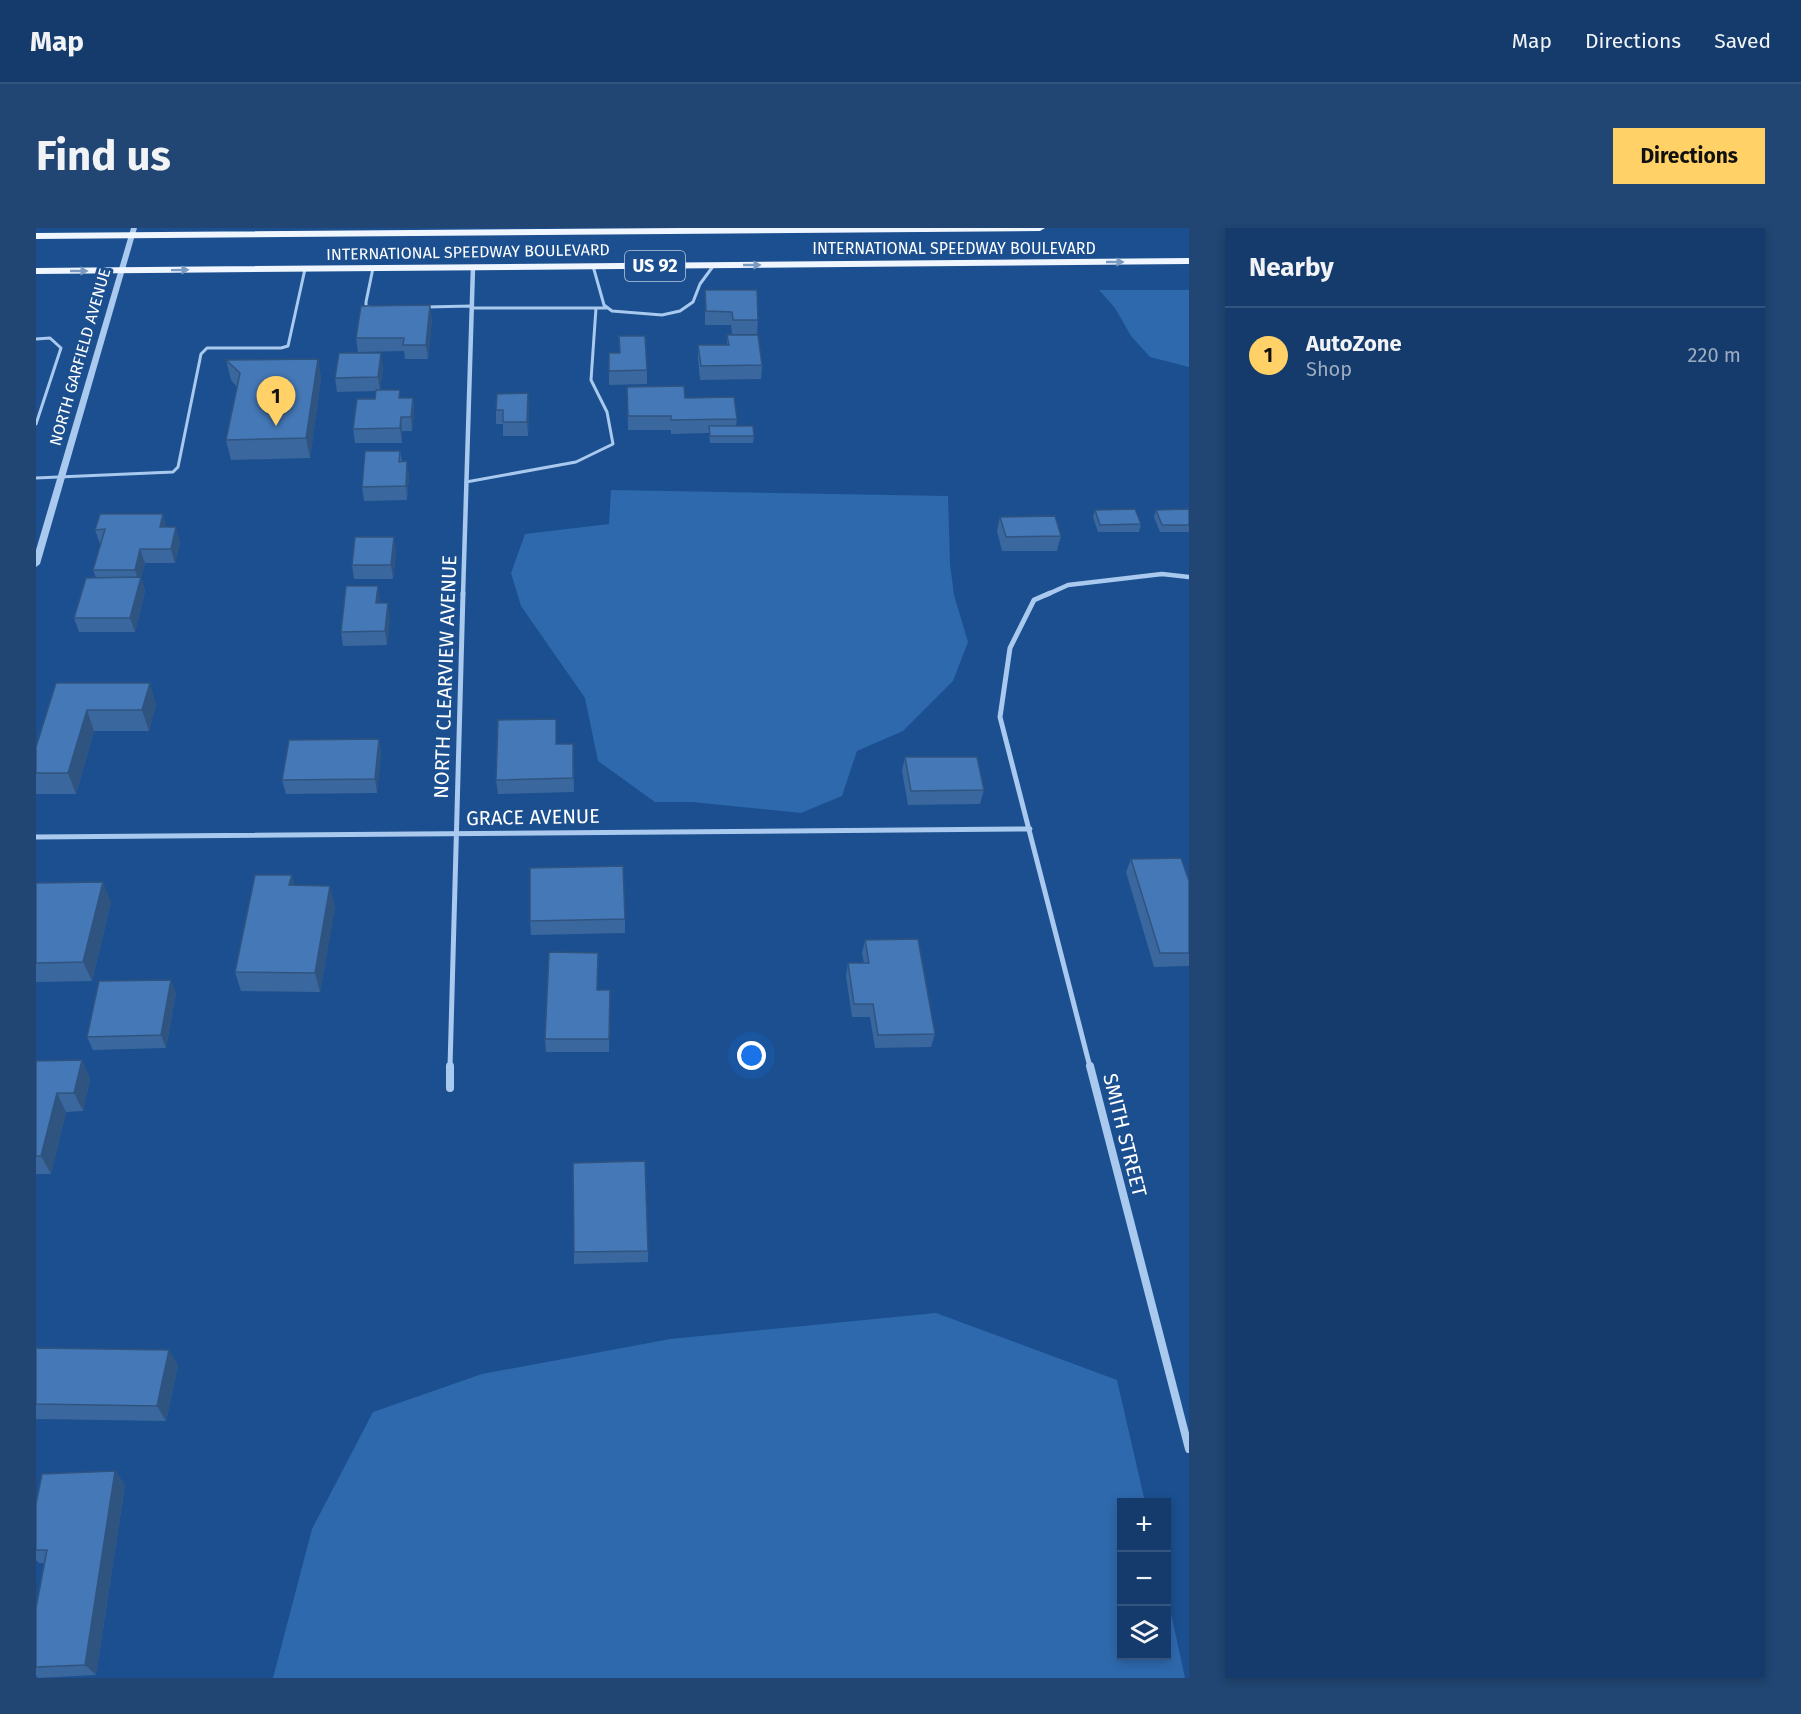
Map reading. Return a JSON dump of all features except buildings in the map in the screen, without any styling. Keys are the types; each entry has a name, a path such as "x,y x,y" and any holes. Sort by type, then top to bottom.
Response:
{"main road":[{"name":"INTERNATIONAL SPEEDWAY BOULEVARD","path":"36,236 133,232 1040,228"},
{"name":"INTERNATIONAL SPEEDWAY BOULEVARD","path":"36,271 1189,261"}],"street":[{"name":"NORTH GARFIELD AVENUE","path":"36,564 133,232"},
{"name":"NORTH CLEARVIEW AVENUE","path":"450,1088 455,834 473,267"},
{"name":"SMITH STREET","path":"1189,577 1162,574 1068,585 1034,600 1010,648 1000,717 1189,1449"},
{"name":"GRACE AVENUE","path":"36,837 1030,829"}],"lane":[{"path":"593,266 604,305 612,311 662,315 680,311 693,302 700,284 714,265"},
{"path":"372,268 366,306 376,308"},
{"path":"36,478 173,472 178,467 201,354 207,348 281,348 288,346 306,269"},
{"path":"424,307 608,308"},
{"path":"466,482 576,462 613,444 607,412 591,380 596,308"},
{"path":"36,339 50,338 61,348 36,424"}],"shaded area":[{"path":"1099,290 1189,290 1189,367 1150,357 1131,336 1115,308"},
{"path":"611,490 948,496 950,564 954,595 968,642 953,681 903,731 857,751 842,796 801,813 692,802 655,802 598,761 585,698 521,606 511,573 525,534 609,524"},
{"path":"936,1313 1117,1380 1144,1498 1117,1498 1117,1660 1171,1660 1171,1613 1185,1678 273,1678 312,1529 373,1412 482,1374 670,1339"}],"place":[{"name":"AutoZone","path":"276,426"}]}
